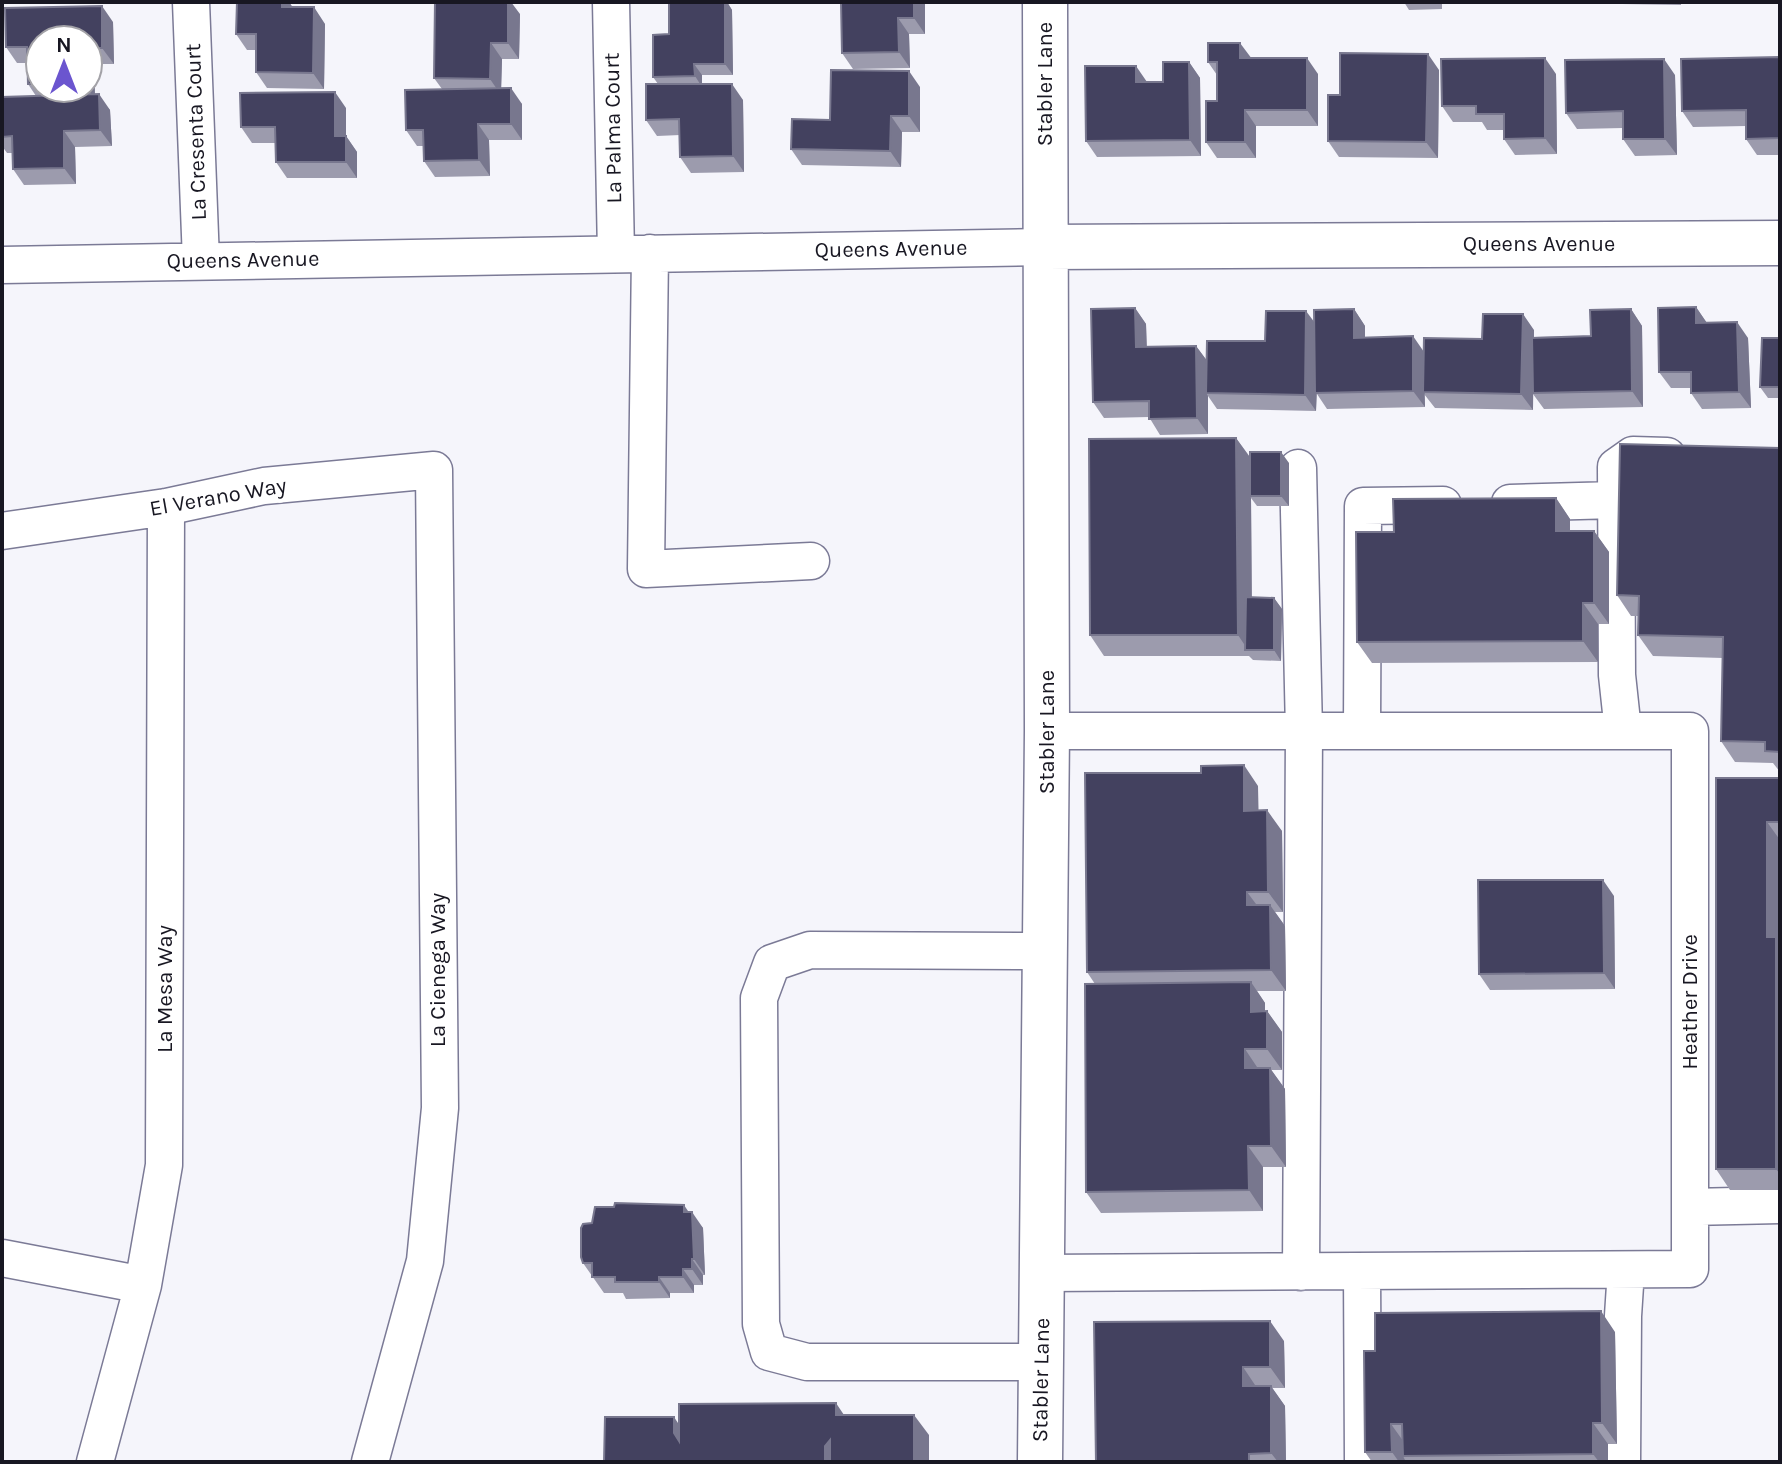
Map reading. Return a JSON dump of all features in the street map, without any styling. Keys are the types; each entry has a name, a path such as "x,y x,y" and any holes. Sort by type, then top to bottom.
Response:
{"street":[{"name":"La Cresenta Court","path":"191,2 201,261"},
{"name":"La Palma Court","path":"611,2 633,254 646,569 811,561"},
{"name":"Stabler Lane","path":"1040,1462 1047,731 1045,2"},
{"name":"Queens Avenue","path":"2,265 1047,247 1780,243"},
{"path":"1623,731 1617,675 1616,467 1633,455 1707,456"},
{"path":"1298,468 1304,731 1301,1272"},
{"name":"El Verano Way","path":"2,531 166,507 264,486 434,470"},
{"name":"La Cienega Way","path":"370,1462 425,1261 440,1108 434,470"},
{"path":"1362,731 1363,506 1616,500"},
{"name":"La Mesa Way","path":"95,1462 143,1285 164,1165 166,507"},
{"name":"Heather Drive","path":"1043,1273 1690,1269 1703,772 1690,731 1047,731"},
{"path":"1041,1362 807,1362 769,1352 761,1324 759,998 772,963 810,950 1045,951"},
{"path":"1690,1207 1780,1205"},
{"path":"2,1258 143,1285"},
{"path":"1622,1462 1626,1270"},
{"path":"1362,1271 1363,1462"}],"building":[{"path":"237,2 282,2 282,7 314,7 313,73 256,72 256,34 236,34"},
{"path":"435,2 508,2 508,43 491,43 490,79 434,78"},
{"path":"669,2 725,2 725,64 694,64 695,76 653,77 653,35 669,34"},
{"path":"841,2 914,2 914,18 898,18 899,52 842,53"},
{"path":"102,6 102,24 24,24 24,47 6,47 5,8"},
{"path":"1208,43 1240,43 1240,58 1307,58 1307,110 1245,110 1245,142 1206,142 1206,101 1217,101 1217,62 1208,62"},
{"path":"1340,53 1428,54 1426,142 1328,141 1328,95 1340,95"},
{"path":"1780,57 1780,138 1746,139 1746,110 1682,111 1681,59"},
{"path":"1545,58 1545,138 1504,139 1504,114 1476,114 1476,106 1442,106 1441,59"},
{"path":"1664,59 1665,139 1623,139 1623,111 1566,113 1565,60"},
{"path":"1163,62 1189,62 1190,140 1086,141 1085,66 1136,66 1136,82 1163,82"},
{"path":"831,70 909,71 909,116 891,116 890,151 791,149 792,119 830,120"},
{"path":"646,84 732,84 733,156 680,157 679,119 646,120"},
{"path":"511,88 511,124 478,124 479,160 424,161 423,130 406,130 405,90"},
{"path":"335,92 335,136 346,136 346,162 276,162 275,127 241,127 240,93"},
{"path":"24,96 24,104 99,104 100,130 64,131 64,168 13,169 12,136 2,137 2,97"},
{"path":"1696,307 1696,323 1737,322 1739,392 1691,393 1691,372 1659,372 1658,308"},
{"path":"1135,308 1136,347 1196,346 1197,418 1149,419 1149,401 1093,402 1091,309"},
{"path":"1354,309 1354,338 1413,336 1413,391 1315,393 1314,310"},
{"path":"1631,309 1632,391 1533,393 1532,338 1591,336 1590,310"},
{"path":"1266,311 1306,311 1305,395 1206,393 1207,341 1265,341"},
{"path":"1483,314 1523,314 1521,394 1423,392 1424,338 1482,339"},
{"path":"1762,338 1780,338 1780,387 1760,387"},
{"path":"1236,438 1238,635 1090,635 1089,439"},
{"path":"1620,444 1780,448 1780,752 1765,751 1765,742 1721,741 1723,637 1638,635 1639,596 1617,595"},
{"path":"1250,452 1281,452 1281,496 1250,496"},
{"path":"1556,498 1556,531 1594,531 1594,603 1583,603 1583,641 1357,642 1356,532 1394,532 1393,499"},
{"path":"1246,597 1274,598 1274,650 1245,650"},
{"path":"1244,765 1244,811 1267,810 1268,892 1247,892 1247,905 1270,905 1271,970 1087,972 1085,773 1201,773 1201,766"},
{"path":"1716,778 1780,778 1780,822 1767,822 1767,937 1776,937 1776,1169 1716,1169"},
{"path":"1478,880 1603,880 1604,973 1479,974"},
{"path":"1251,982 1251,1012 1267,1011 1267,1049 1245,1049 1245,1068 1270,1068 1271,1146 1248,1146 1249,1190 1086,1192 1085,984"},
{"path":"615,1203 684,1205 684,1212 692,1212 692,1269 683,1269 683,1277 659,1277 659,1282 615,1282 615,1277 592,1277 592,1263 583,1263 581,1257 581,1228 583,1224 592,1223 595,1207 614,1207"},
{"path":"1601,1311 1602,1423 1593,1423 1593,1454 1403,1456 1402,1424 1391,1424 1392,1452 1365,1452 1364,1351 1375,1351 1375,1313"},
{"path":"1270,1321 1270,1367 1243,1367 1243,1386 1271,1386 1271,1453 1249,1454 1249,1462 1096,1462 1094,1322"},
{"path":"836,1403 836,1415 914,1415 914,1462 830,1462 830,1440 825,1446 825,1462 604,1462 605,1417 674,1417 674,1433 679,1441 679,1404"}]}
